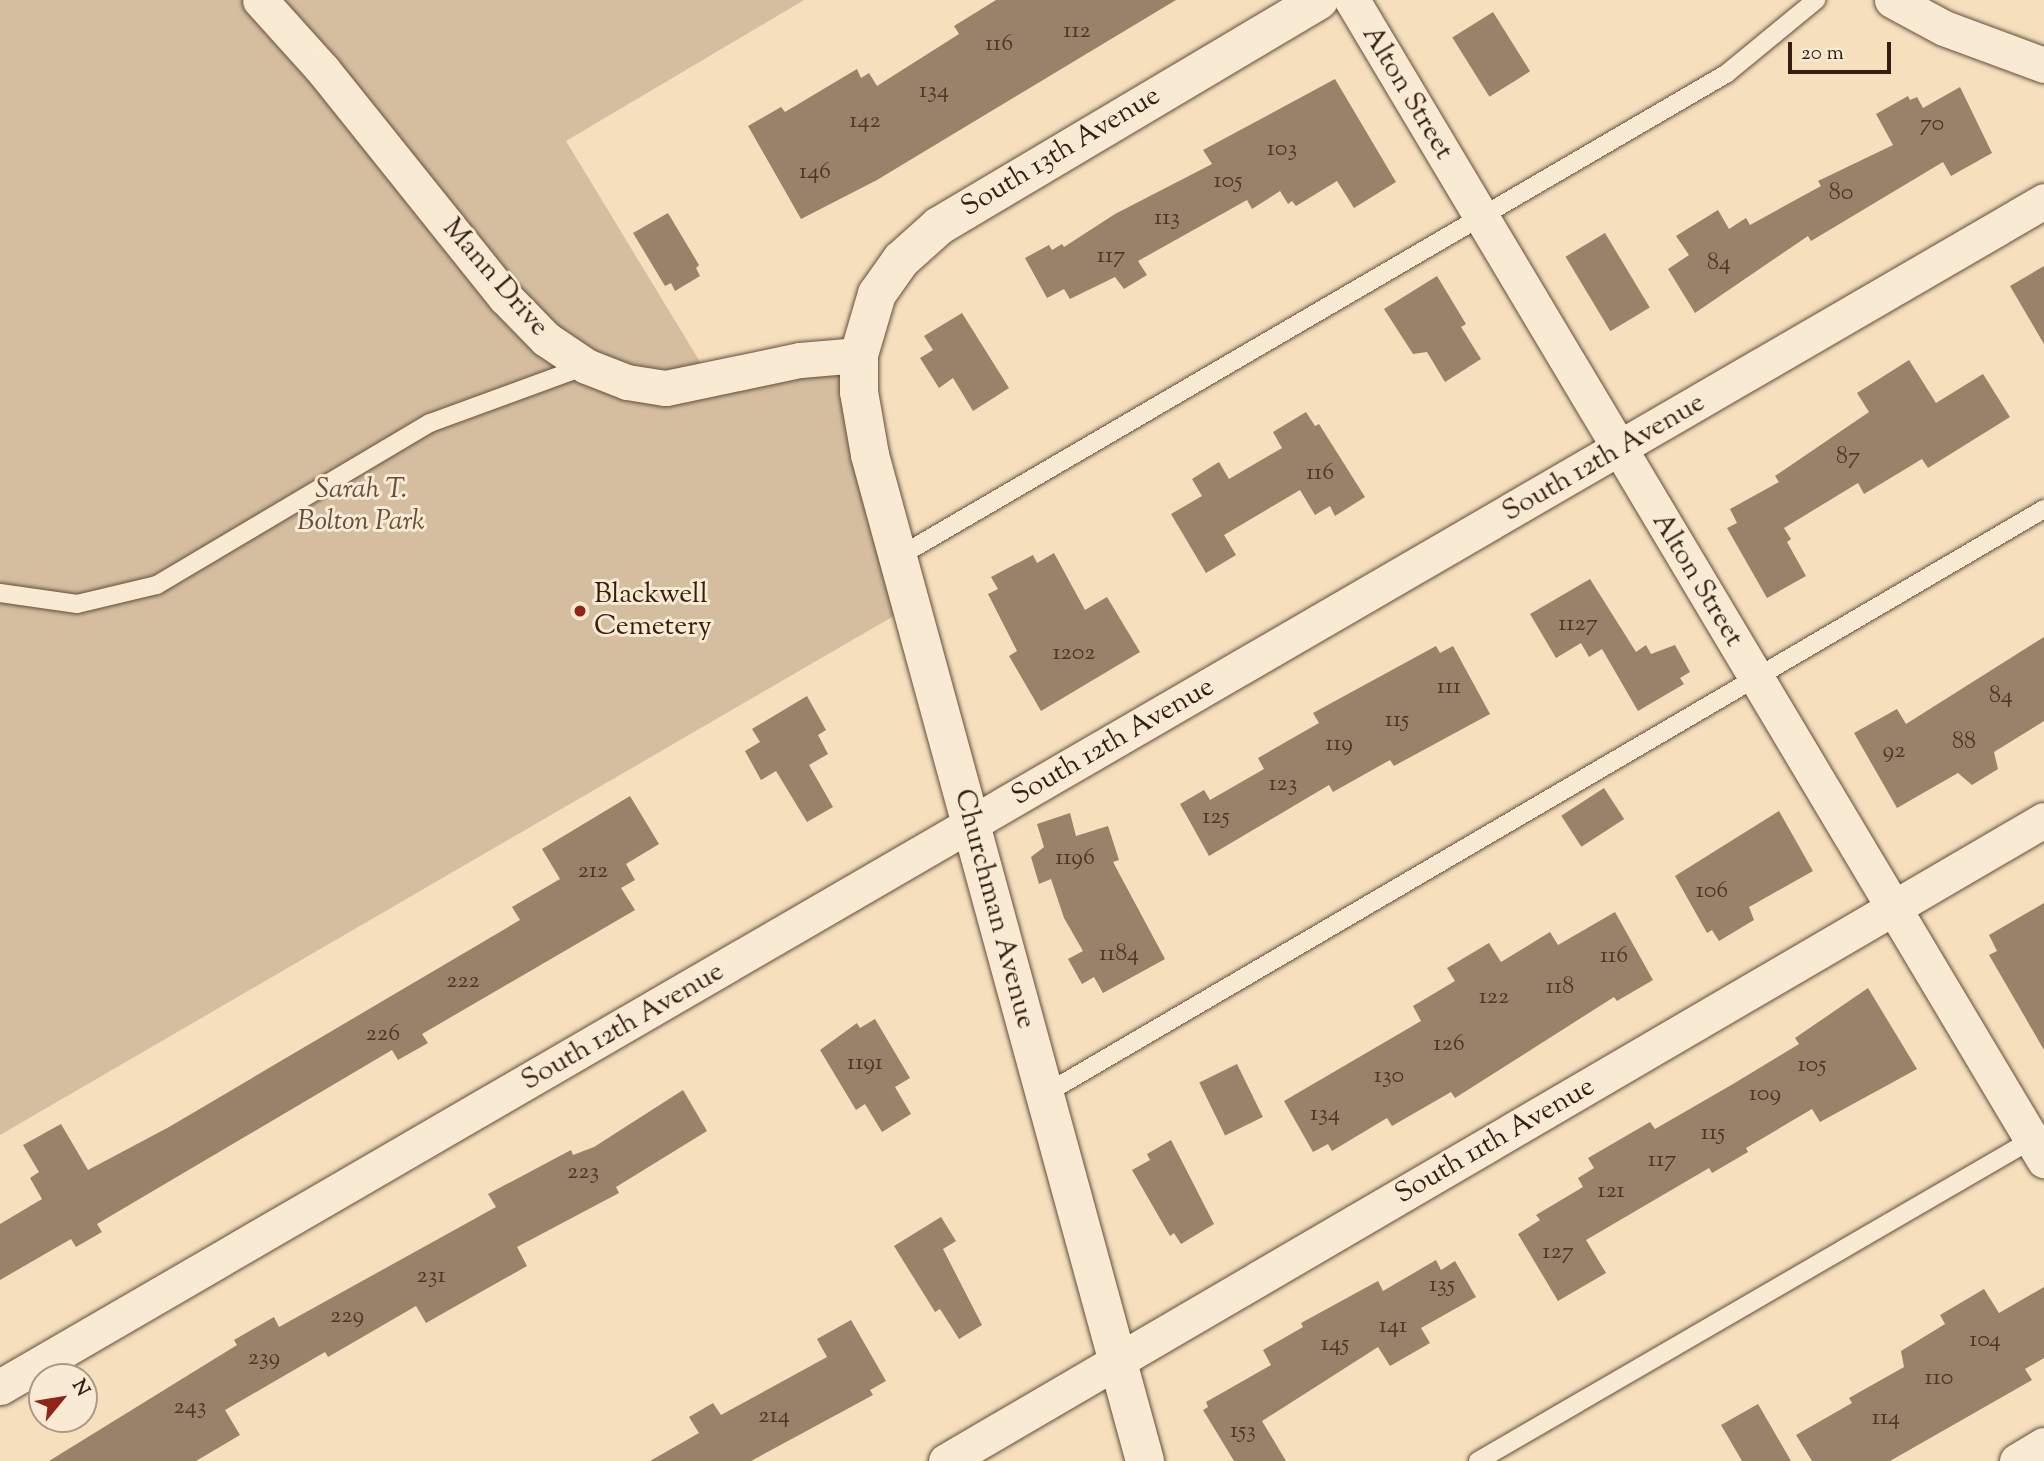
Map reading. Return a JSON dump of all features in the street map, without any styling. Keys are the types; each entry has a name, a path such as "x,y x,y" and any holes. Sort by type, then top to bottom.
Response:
{"street":[{"name":"Mann Drive","path":"260,0 323,70 505,297 546,339 586,366 627,382 666,388 800,360 859,355"},
{"name":"South 13th Avenue","path":"859,355 877,294 901,260 939,226 1319,0"},
{"name":"Alton Street","path":"1352,0 1893,908 2040,1144"},
{"path":"1892,0 1944,28 2044,65"},
{"name":"South 12th Avenue","path":"0,1387 2044,201"},
{"name":"Churchman Avenue","path":"859,355 863,425 1145,1461"},
{"name":"South 11th Avenue","path":"946,1461 2044,820"},
{"path":"2017,1461 2044,1446"}],"lane":[{"path":"898,557 1726,74 1816,0"},
{"path":"0,593 77,604 157,585 430,424 586,366"},
{"path":"1045,1094 2044,509"},
{"path":"1478,1461 2040,1144"}],"green space":[{"name":"Sarah T. Bolton Park","path":"0,0 804,0 566,141 711,380 859,355 911,606 0,1135"}],"building":[{"path":"996,0 1176,0 877,180 801,219 748,126 781,107 785,112 857,69 861,78 869,73 877,86 959,34 954,26"},
{"path":"1493,12 1530,71 1489,97 1452,37"},
{"path":"1335,79 1396,182 1354,208 1337,181 1296,206 1292,201 1288,204 1280,191 1252,209 1247,200 1138,261 1147,275 1124,289 1115,277 1070,299 1064,289 1047,298 1025,258 1049,245 1052,250 1062,244 1064,247 1115,214 1212,164 1203,150"},
{"path":"1960,87 1992,153 1951,176 1943,162 1811,241 1808,236 1695,313 1668,269 1689,255 1676,236 1718,210 1729,229 1746,218 1750,225 1821,186 1818,181 1893,145 1876,114 1908,96 1910,100 1917,97 1923,108"},
{"path":"668,213 699,265 696,268 700,276 675,291 671,283 665,286 633,233"},
{"path":"1605,233 1650,308 1610,331 1566,257"},
{"path":"2044,266 2044,344 2010,286"},
{"path":"1437,276 1466,324 1461,327 1481,359 1445,382 1427,352 1413,354 1384,309"},
{"path":"962,313 1009,388 973,411 953,378 939,388 920,358 933,350 924,336"},
{"path":"1909,360 1936,403 1983,374 2010,417 1928,468 1922,459 1864,494 1858,483 1784,528 1791,539 1787,542 1806,576 1767,598 1727,528 1737,523 1730,509 1779,482 1775,476 1869,412 1857,393"},
{"path":"1306,412 1315,426 1319,424 1365,497 1335,516 1330,506 1315,515 1300,490 1224,535 1236,555 1206,573 1171,514 1202,496 1192,479 1219,462 1229,479 1282,448 1273,432"},
{"path":"1054,553 1085,610 1107,597 1140,652 1041,711 1009,656 1017,651 988,594 998,589 991,577 1033,555 1037,563"},
{"path":"1590,579 1636,652 1646,645 1651,654 1675,645 1690,672 1680,678 1684,684 1638,711 1602,649 1589,657 1581,643 1556,658 1530,614"},
{"path":"2044,637 2044,721 1994,752 1998,769 1972,785 1958,773 1897,808 1854,733 1897,709 1906,724"},
{"path":"1436,646 1440,653 1453,646 1490,714 1394,766 1390,760 1333,792 1329,785 1209,856 1180,804 1204,790 1210,800 1264,769 1258,758 1319,723 1313,713"},
{"path":"807,696 826,730 818,735 828,754 809,765 833,807 807,822 776,771 761,780 745,751 760,742 752,729"},
{"path":"1604,788 1624,819 1581,847 1561,816"},
{"path":"630,796 659,844 626,864 635,880 621,888 635,910 422,1034 428,1043 398,1060 392,1050 97,1224 102,1232 76,1247 71,1239 0,1280 0,1224 42,1199 30,1178 39,1172 23,1145 61,1124 88,1170 169,1127 520,920 512,907 560,879 542,849"},
{"path":"1779,811 1813,871 1749,907 1754,920 1719,941 1712,930 1707,933 1675,876"},
{"path":"1070,813 1076,836 1108,826 1119,860 1113,862 1165,959 1103,993 1094,977 1082,984 1068,959 1083,951 1064,918 1051,879 1039,884 1031,857 1044,847 1037,824"},
{"path":"2044,903 2044,1050 1989,955 1997,951 1989,935"},
{"path":"1615,912 1653,980 1617,1001 1614,997 1455,1098 1451,1092 1392,1126 1387,1118 1332,1151 1328,1144 1313,1152 1284,1101 1421,1021 1413,1006 1455,981 1447,968 1489,943 1501,962 1550,932 1558,945"},
{"path":"1868,988 1917,1069 1820,1122 1812,1109 1746,1148 1748,1152 1712,1173 1709,1168 1586,1240 1606,1273 1558,1301 1518,1234 1540,1220 1536,1215 1583,1187 1578,1178 1594,1168 1588,1158 1650,1122 1655,1129 1799,1044 1795,1038"},
{"path":"875,1019 910,1078 895,1087 911,1114 882,1132 865,1104 856,1110 820,1050 857,1023 860,1028"},
{"path":"1237,1064 1263,1117 1225,1135 1199,1082"},
{"path":"683,1090 707,1131 616,1187 619,1193 517,1247 527,1266 426,1323 416,1306 328,1357 325,1352 225,1410 240,1435 196,1461 49,1461 237,1345 234,1340 274,1317 279,1327 496,1207 488,1194 571,1150 573,1155 594,1147"},
{"path":"1171,1140 1214,1224 1181,1244 1174,1233 1170,1236 1132,1170 1150,1160 1147,1154"},
{"path":"941,1217 956,1241 943,1249 982,1325 959,1339 940,1309 935,1312 894,1246"},
{"path":"1436,1260 1441,1270 1455,1261 1476,1297 1421,1328 1430,1343 1390,1366 1378,1347 1262,1421 1286,1461 1234,1461 1203,1410 1208,1407 1206,1402 1271,1365 1263,1350 1303,1327 1301,1323 1378,1281 1383,1291"},
{"path":"2044,1287 2044,1358 2025,1369 2032,1380 1890,1461 1812,1461 1796,1435 1852,1403 1849,1398 1904,1367 1901,1351 1945,1324 1940,1315 1984,1289 1999,1313"},
{"path":"851,1320 886,1381 870,1390 873,1395 751,1461 650,1461 699,1433 689,1417 713,1403 721,1415 827,1357 817,1339"},
{"path":"1758,1404 1791,1461 1742,1461 1721,1425"}],"place":[{"name":"Blackwell Cemetery","path":"580,611"}]}
